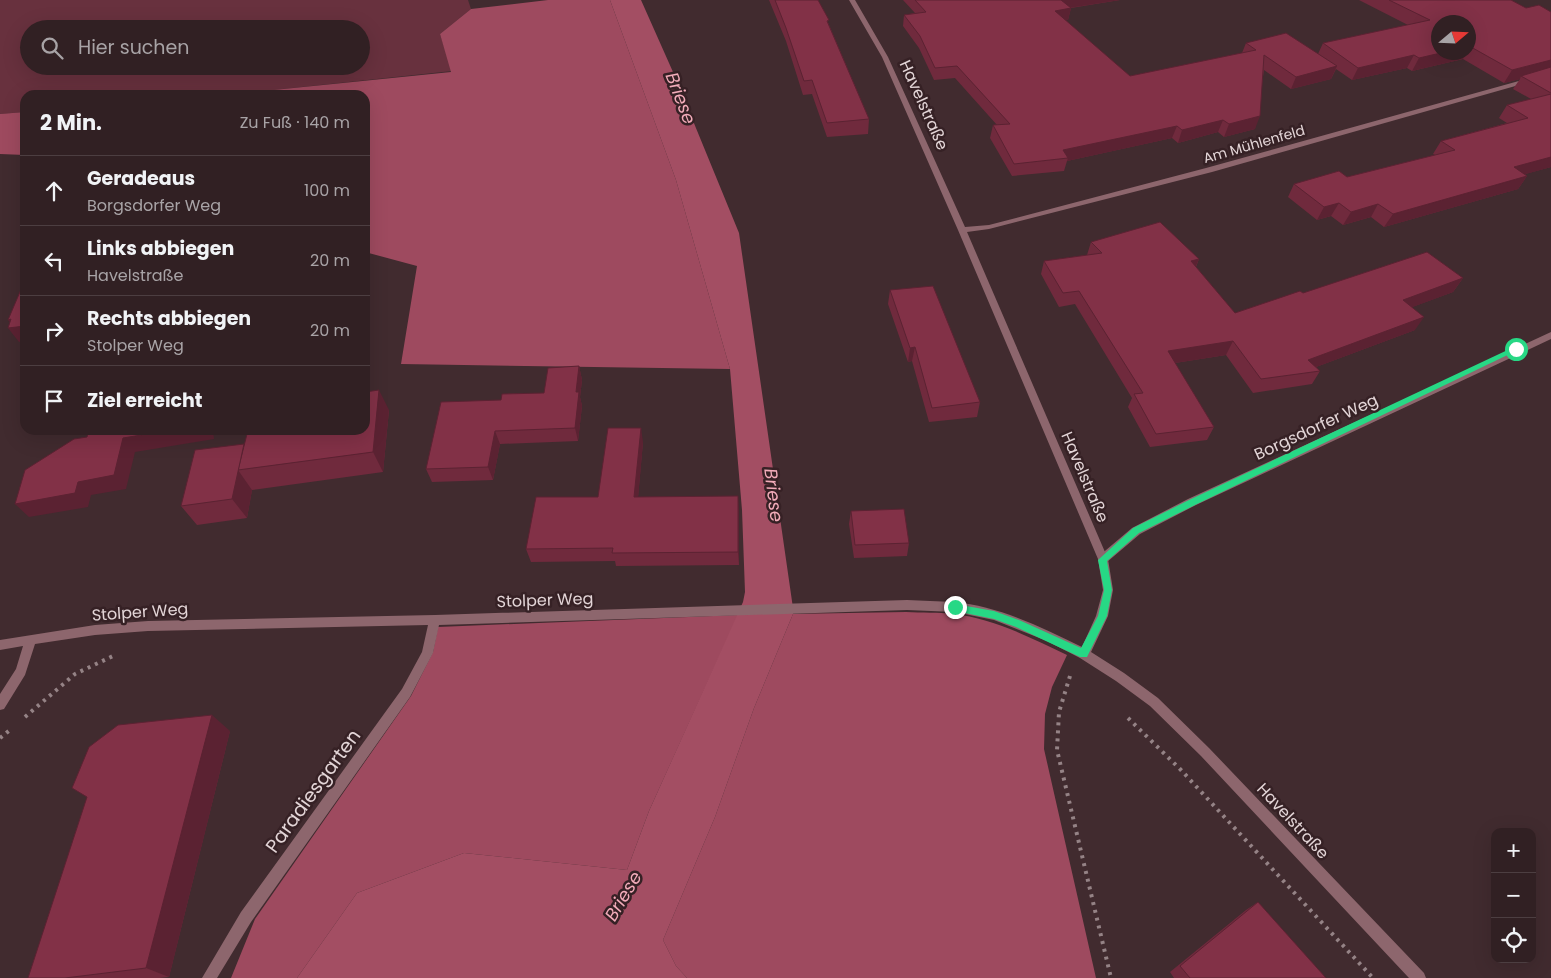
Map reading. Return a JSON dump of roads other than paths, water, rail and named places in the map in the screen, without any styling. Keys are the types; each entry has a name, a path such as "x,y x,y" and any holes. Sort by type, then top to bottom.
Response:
{"street":[{"name":"Havelstraße","path":"852,0 885,57 962,230 1102,560 1108,590 1102,616 1084,654 1154,702 1205,752 1419,978"},
{"name":"Am Mühlenfeld","path":"962,230 989,226 1209,170 1551,74"},
{"name":"Borgsdorfer Weg","path":"1102,560 1136,531 1192,502 1551,335"},
{"name":"Stolper Weg","path":"0,645 95,630 148,626 435,620 907,605 955,607 994,615 1019,624 1084,654"},
{"name":"Paradiesgarten","path":"209,978 246,917 406,693 426,652 435,620"},
{"path":"0,705 21,671 31,640"}],"water":[{"name":"Briese","path":"610,0 641,0 673,72 739,233 793,608 793,614 754,708 715,817 663,940 676,966 687,978 297,978 357,893 464,853 627,870 649,811 743,602 745,592 742,510 730,369 676,180"}]}
